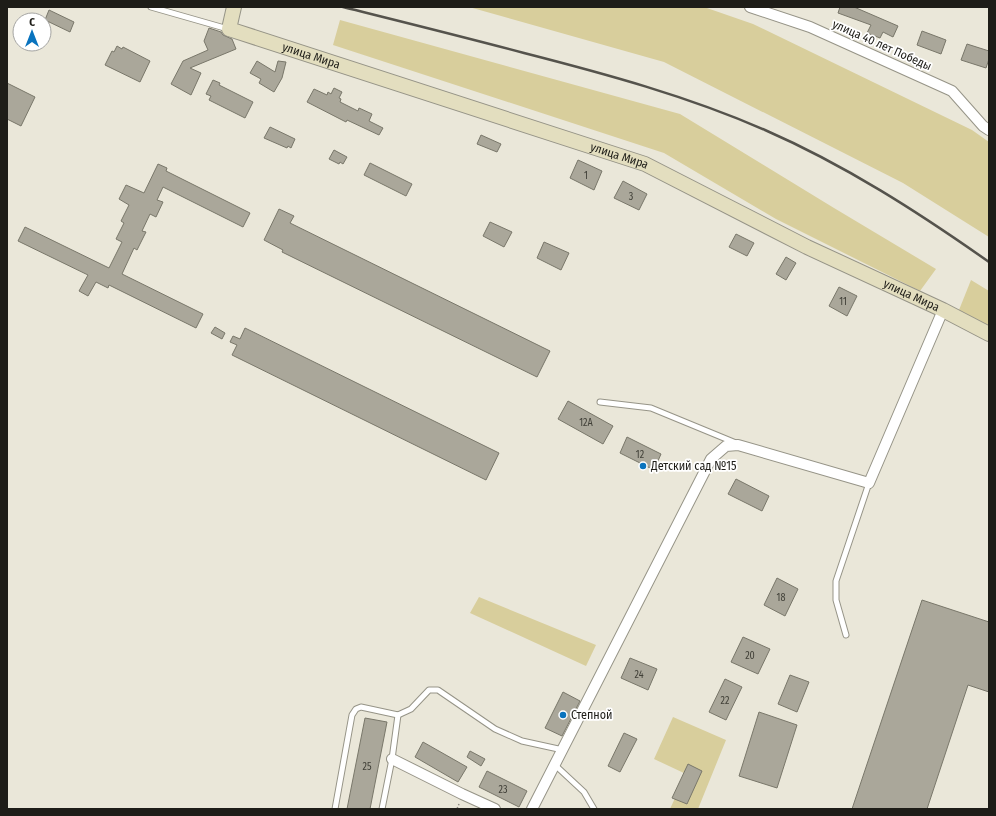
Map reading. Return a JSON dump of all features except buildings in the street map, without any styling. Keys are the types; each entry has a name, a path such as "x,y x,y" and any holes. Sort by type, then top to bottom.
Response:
{"street":[{"path":"229,29 234,7"},
{"name":"улица 40 лет Победы","path":"750,7 810,27 952,91 983,126 989,130"},
{"name":"улица Мира","path":"229,29 645,164 807,247 943,310 989,334"},
{"path":"532,809 711,459 726,446 738,445 869,483 943,310"},
{"path":"392,759 495,809"}],"lane":[{"path":"151,7 229,29"},
{"path":"600,402 651,408 738,445"},
{"path":"846,634 836,600 836,581 869,483"},
{"path":"335,809 352,715 356,709 361,708 398,715 411,709 429,690 438,690 495,729 522,741 563,750"},
{"path":"382,809 392,759 398,715"},
{"path":"555,765 584,792 594,809"}],"shaded area":[{"path":"469,7 704,7 753,24 972,130 989,142 989,237 903,183 664,62"},
{"path":"340,20 680,114 936,269 920,291 776,219 664,153 333,45"},
{"path":"971,280 989,291 989,326 959,310"},
{"path":"479,597 596,645 586,666 470,613"},
{"path":"673,717 726,740 698,809 670,809 686,774 654,759"}],"railway":[{"path":"343,7 479,41 616,78 676,96 736,118 824,158 908,207 989,262"}],"place":[{"name":"Детский сад №15","path":"643,466"},
{"name":"Степной","path":"563,715"}]}
